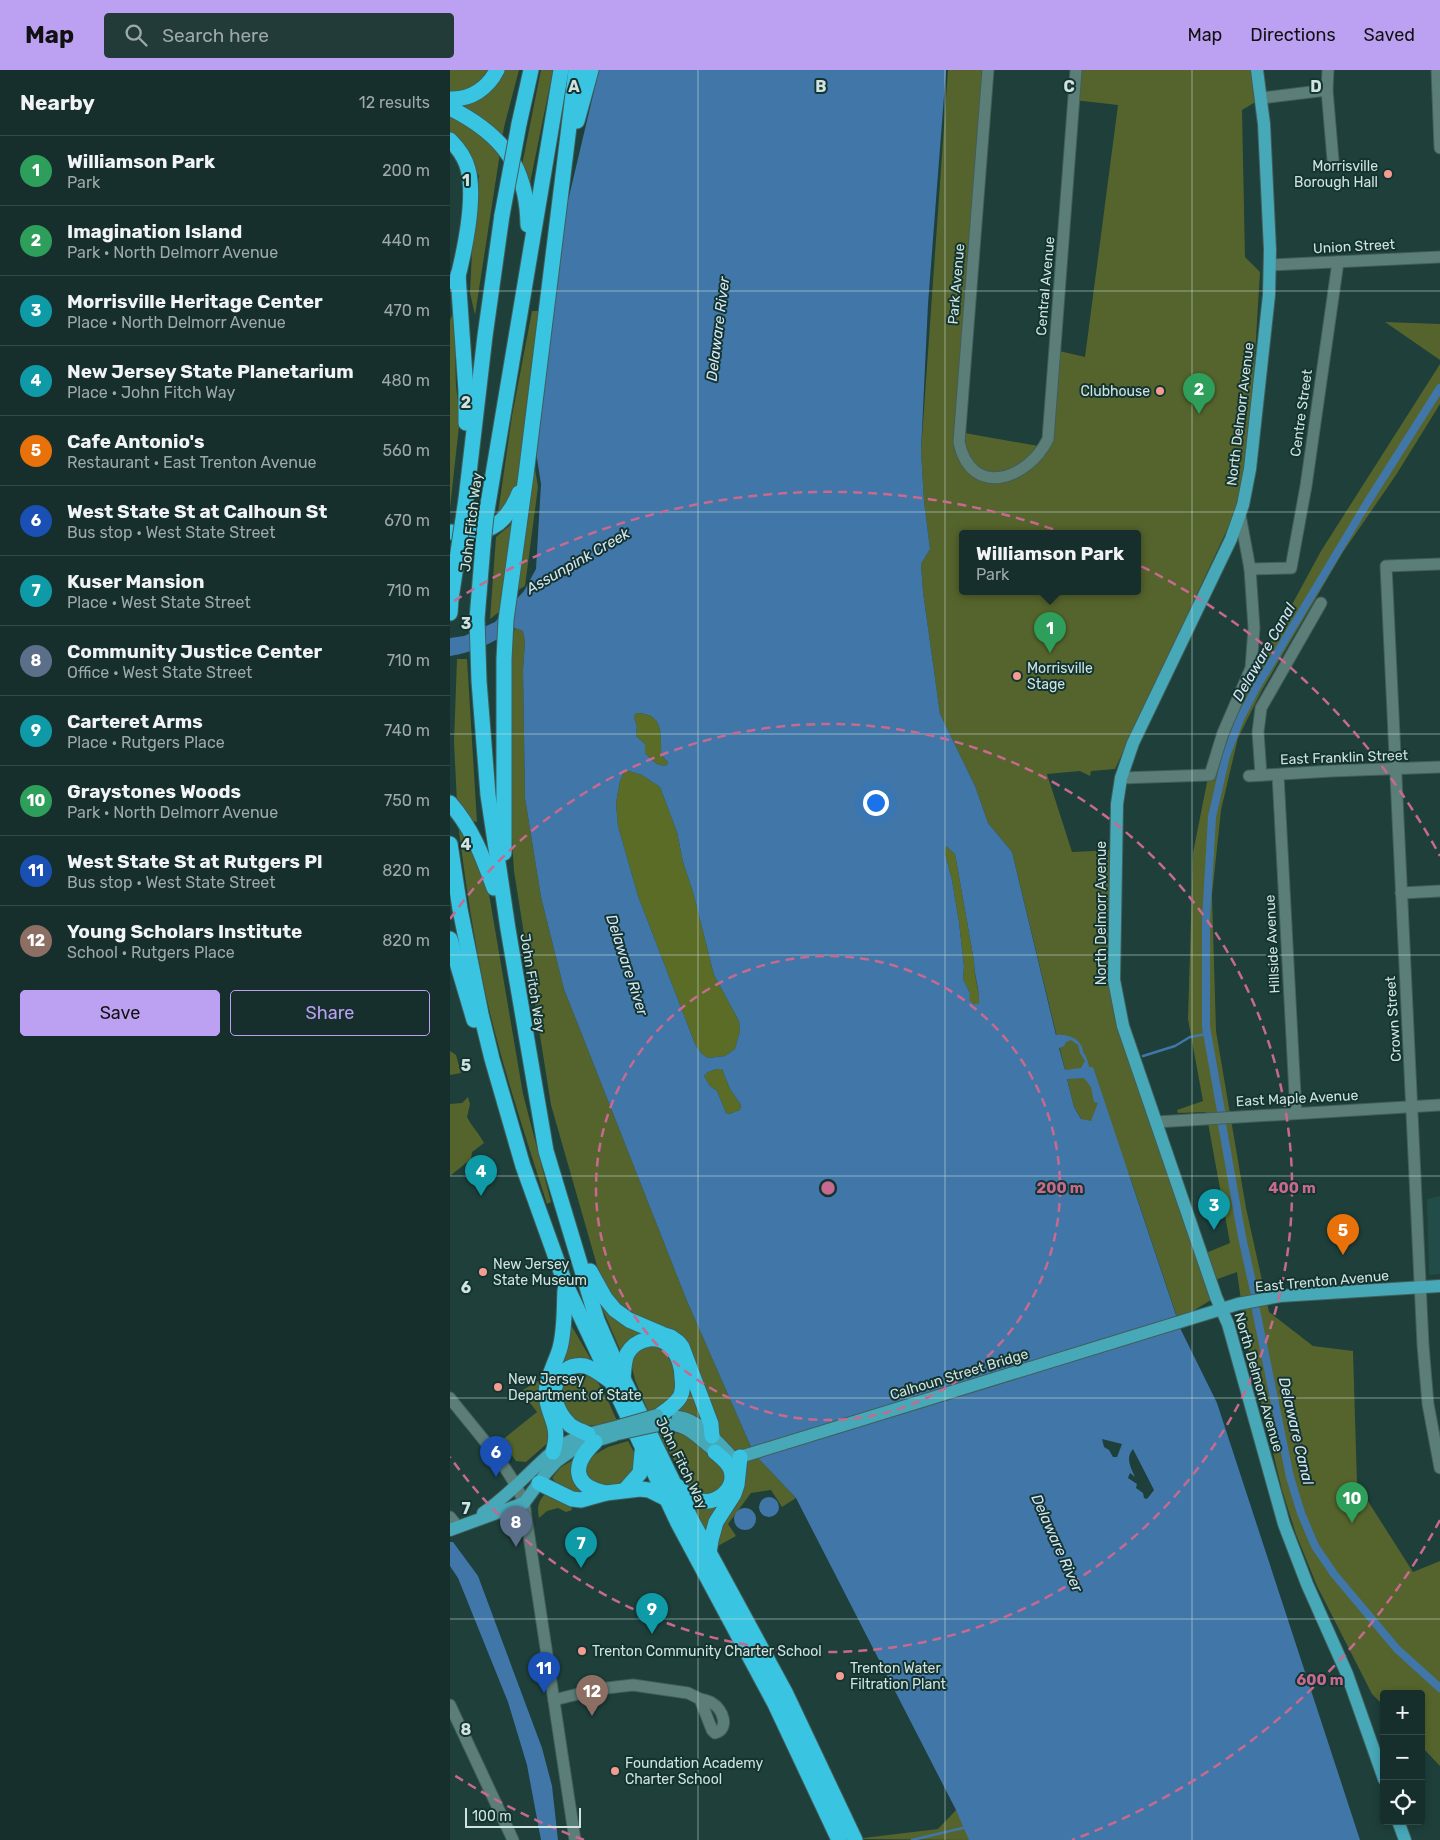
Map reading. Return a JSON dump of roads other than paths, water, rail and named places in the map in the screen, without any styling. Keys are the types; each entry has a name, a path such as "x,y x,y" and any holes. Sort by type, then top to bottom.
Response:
{"highway":[{"path":"450,99 462,99 479,92 492,79 497,70"},
{"path":"451,606 502,215 531,70"},
{"name":"John Fitch Way","path":"561,70 486,516 478,597 479,682 488,795 530,1070 546,1151 597,1320 617,1366 616,1379 642,1451 706,1578 775,1704 839,1840"},
{"path":"504,904 504,659 506,620 526,475 576,70"},
{"path":"565,163 591,70"},
{"path":"450,108 481,126 506,148 520,177 528,204 529,259"},
{"path":"450,140 457,147 466,162 470,183 468,221 458,275 450,303"},
{"path":"450,550 466,495 466,391 458,275"},
{"path":"450,532 466,534 480,532 496,526 514,507 526,475"},
{"path":"450,803 471,833 485,859 514,959"},
{"name":"John Fitch Way","path":"450,844 460,909 481,1014 526,1174 565,1283 785,1692 855,1840"},
{"path":"450,939 472,1015 502,1094"},
{"path":"574,1239 605,1298 615,1310 629,1320 671,1337 682,1347 711,1424 712,1436"},
{"path":"553,1452 556,1430 546,1392 563,1332 565,1283"},
{"path":"606,1493 590,1488 583,1482 579,1462 592,1438 576,1429 564,1417 555,1397 555,1384 559,1377 564,1371 578,1366 588,1367 616,1379 627,1355 632,1347 639,1342 656,1339 667,1343 672,1348 681,1368 682,1391 674,1404 659,1418"},
{"path":"625,1490 640,1473 642,1451"},
{"path":"674,1483 695,1499 704,1502 718,1498 725,1493 730,1486 731,1472 727,1463 715,1452"},
{"path":"709,1553 716,1522 734,1494 737,1485 740,1456"},
{"path":"539,1483 572,1499 581,1500 625,1490 649,1490 665,1498"}],"main road":[{"name":"North Delmorr Avenue","path":"1257,70 1262,98 1270,266 1267,314 1250,470 1240,515 1228,546 1133,743 1121,778 1117,806 1114,980 1123,1026 1228,1324 1289,1539 1307,1584 1348,1674 1380,1767"},
{"name":"East Trenton Avenue","path":"1179,1323 1238,1304 1271,1298 1440,1286"},
{"name":"Calhoun Street Bridge","path":"740,1456 1179,1323"},
{"path":"473,1521 490,1509 553,1452 572,1440 592,1438 659,1418 681,1417 688,1419 740,1456"},
{"path":"659,1418 686,1428 715,1452 729,1458 740,1456"},
{"path":"453,1524 473,1521 524,1503 557,1461 592,1438"},
{"path":"1399,1825 1405,1840"}],"street":[{"name":"Park Avenue","path":"988,70 959,442 961,451 969,465 981,474 998,478"},
{"name":"Central Avenue","path":"998,478 1016,473 1032,462 1048,439 1076,70"},
{"path":"1328,70 1333,160"},
{"path":"1437,70 1440,148"},
{"path":"1262,98 1328,90"},
{"name":"Union Street","path":"1270,266 1440,257"},
{"name":"Centre Street","path":"1250,569 1291,568 1306,486 1338,262"},
{"path":"1121,778 1210,775 1223,733 1251,668 1254,628 1250,569 1240,515"},
{"name":"Crown Street","path":"1440,564 1386,566 1428,1404 1440,1468"},
{"path":"1261,775 1258,732 1259,716 1263,702 1321,603"},
{"name":"East Franklin Street","path":"1249,776 1332,771 1440,768"},
{"name":"Hillside Avenue","path":"1278,774 1296,1112"},
{"path":"1401,893 1440,891"},
{"name":"East Maple Avenue","path":"1156,1122 1296,1112 1440,1105"},
{"path":"450,1398 516,1484 524,1503 575,1840"},
{"path":"554,1700 598,1689 633,1685 688,1693 700,1699"},
{"path":"450,1705 513,1840"}],"water":[{"path":"599,70 946,70 928,304 921,451 924,501 930,549 921,564 923,592 940,714 975,786 988,823 1012,852 1056,1035 1067,1036 1078,1041 1089,1067 1093,1067 1181,1330 1217,1403 1360,1840 969,1840 956,1810 796,1498 758,1458 752,1449 687,1301 564,989 541,897 525,798 523,670 525,642 523,631 515,628 484,646 450,656 450,638 464,636 495,622 524,591 536,569 541,484 536,452 567,205","holes":["636,713 645,714 656,721 660,732 661,755 668,762 667,765 657,764 645,753 645,744 636,736 637,727 634,717","625,770 642,775 660,787 677,832 683,862 693,892 714,975 739,1021 740,1031 735,1049 725,1056 708,1058 702,1054 695,1044 638,896 618,826 616,803 620,781","946,846 955,854 974,961 979,1004 974,1004 969,1000 970,993 963,979 964,967 952,880 945,853","1071,1040 1078,1045 1085,1061 1081,1068 1065,1070 1059,1048 1064,1046 1066,1042","722,1069 730,1089 741,1105 740,1110 729,1114 726,1113 717,1091 710,1086 704,1076 708,1072","1084,1078 1091,1087 1094,1102 1098,1103 1091,1121 1081,1119 1074,1107 1067,1079","1102,1439 1122,1444 1117,1457 1113,1457 1109,1450 1104,1447","1133,1449 1154,1490 1147,1499 1136,1488 1137,1484 1128,1478 1130,1473 1135,1477 1129,1463 1129,1456"]},
{"path":"765,1497 773,1497 779,1503 779,1511 773,1517 765,1517 759,1511 759,1503"},
{"path":"745,1508 753,1511 756,1519 753,1527 745,1530 737,1527 734,1519 737,1511"},
{"path":"450,1542 453,1542 478,1576 542,1748 552,1786 558,1840 541,1840 527,1765 508,1702 458,1578 450,1566"}],"waterway":[{"name":"Delaware Canal","path":"1221,1111 1206,1027 1206,920 1212,817 1226,756 1240,719 1256,688 1367,503 1440,388"},
{"path":"1143,1056 1175,1046 1190,1037 1207,1034"},
{"name":"Delaware Canal","path":"1222,1124 1242,1237 1254,1291"},
{"name":"Delaware Canal","path":"1256,1310 1290,1477 1301,1513 1315,1546 1334,1574 1397,1649 1440,1688"},
{"path":"912,1840 967,1827"}],"place":[{"name":"Morrisville Borough Hall","path":"1388,174"},
{"name":"Clubhouse","path":"1160,391"},
{"name":"Imagination Island","path":"1199,414"},
{"name":"Williamson Park","path":"1050,653"},
{"name":"Morrisville Stage","path":"1017,676"},
{"name":"New Jersey State Planetarium","path":"481,1196"},
{"name":"Morrisville Heritage Center","path":"1214,1230"},
{"name":"Cafe Antonio's","path":"1343,1255"},
{"name":"New Jersey State Museum","path":"483,1272"},
{"name":"New Jersey Department of State","path":"498,1387"},
{"name":"West State St at Calhoun St","path":"496,1477"},
{"name":"Graystones Woods","path":"1352,1523"},
{"name":"Community Justice Center","path":"516,1547"},
{"name":"Kuser Mansion","path":"581,1568"},
{"name":"Carteret Arms","path":"652,1634"},
{"name":"Trenton Community Charter School","path":"582,1651"},
{"name":"Trenton Water Filtration Plant","path":"840,1676"},
{"name":"West State St at Rutgers Pl","path":"544,1693"},
{"name":"Young Scholars Institute","path":"592,1716"},
{"name":"Foundation Academy Charter School","path":"615,1771"}],"water label":[{"name":"Delaware River","path":"718,329"},
{"name":"Assunpink Creek","path":"578,561"},
{"name":"Delaware River","path":"627,965"},
{"name":"Delaware River","path":"1057,1543"}]}
